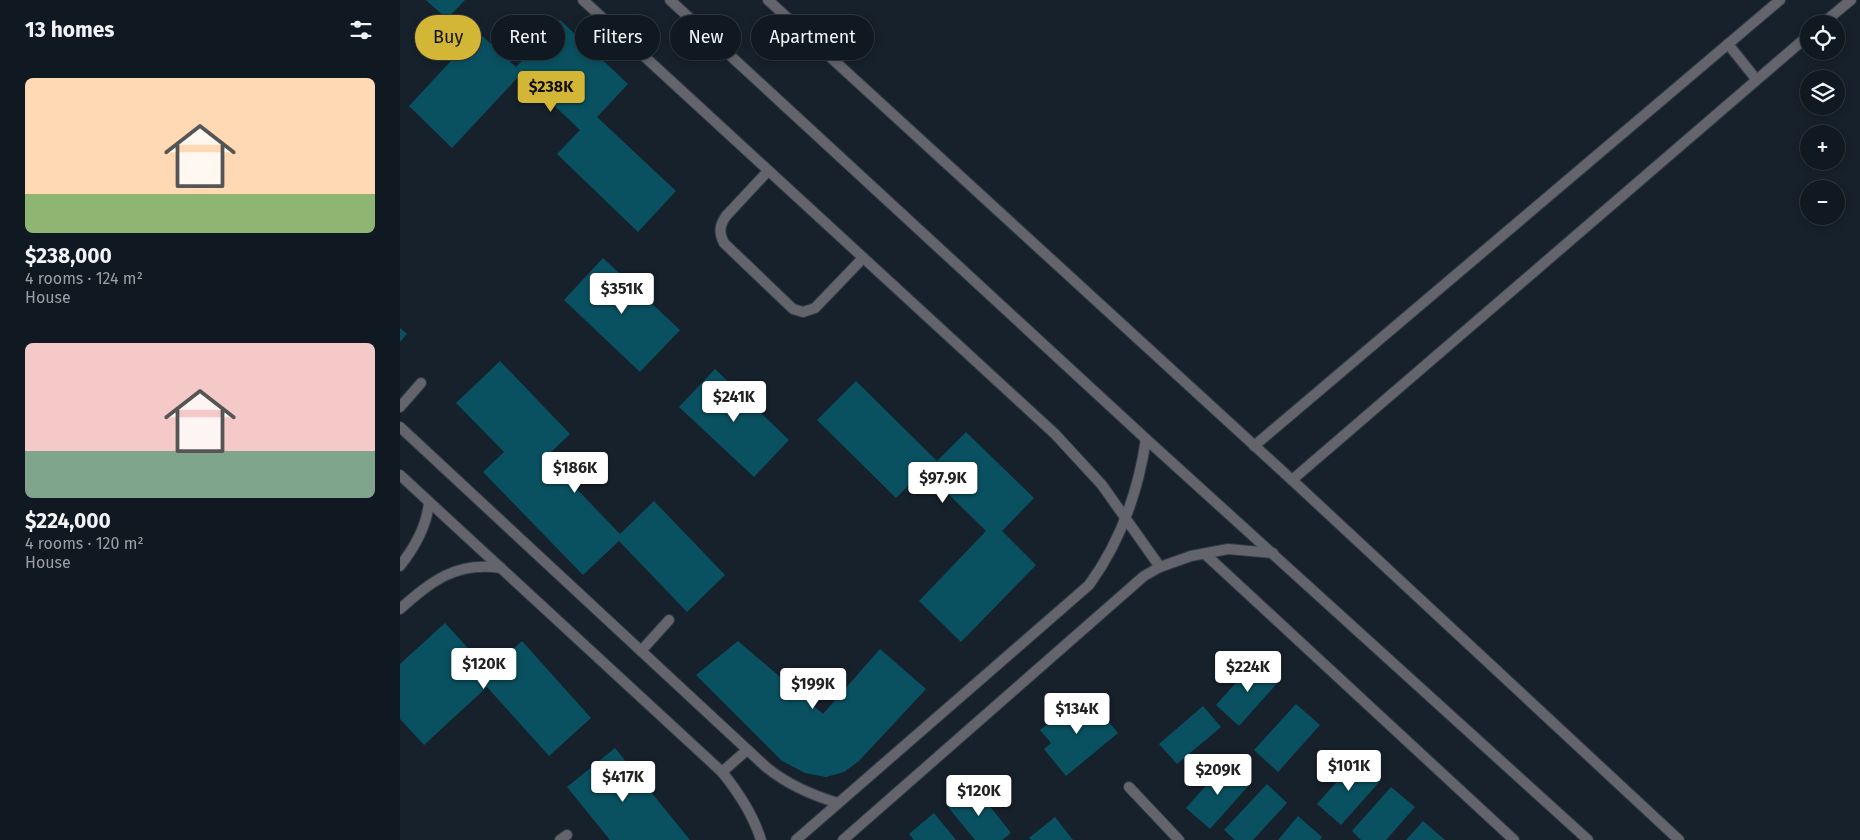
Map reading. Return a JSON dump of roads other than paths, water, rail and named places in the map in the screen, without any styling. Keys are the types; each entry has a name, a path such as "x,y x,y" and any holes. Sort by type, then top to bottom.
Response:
{"street":[{"path":"583,0 1055,434 1102,485 1160,567"},
{"path":"670,0 1146,439 1588,840"},
{"path":"768,0 1292,480 1679,840"},
{"path":"1254,446 1780,0"},
{"path":"1833,15 1851,0"},
{"path":"1292,480 1800,42"},
{"path":"1728,44 1756,79"},
{"path":"768,171 726,216 722,222 720,235 724,243 793,309 803,312 815,308 863,258"},
{"path":"400,407 421,383"},
{"path":"400,427 781,780 818,797 838,803"},
{"path":"796,840 1089,585 1104,564 1127,518 1142,466 1146,439"},
{"path":"400,475 722,772 752,815 761,840"},
{"path":"400,566 417,542 428,516 429,502"},
{"path":"843,840 1112,602 1144,576 1160,567 1191,556 1228,549 1273,553"},
{"path":"1205,554 1514,840"},
{"path":"402,603 453,572 470,566 501,568"},
{"path":"641,651 669,620"},
{"path":"722,772 747,750"},
{"path":"1129,787 1179,840"}]}
